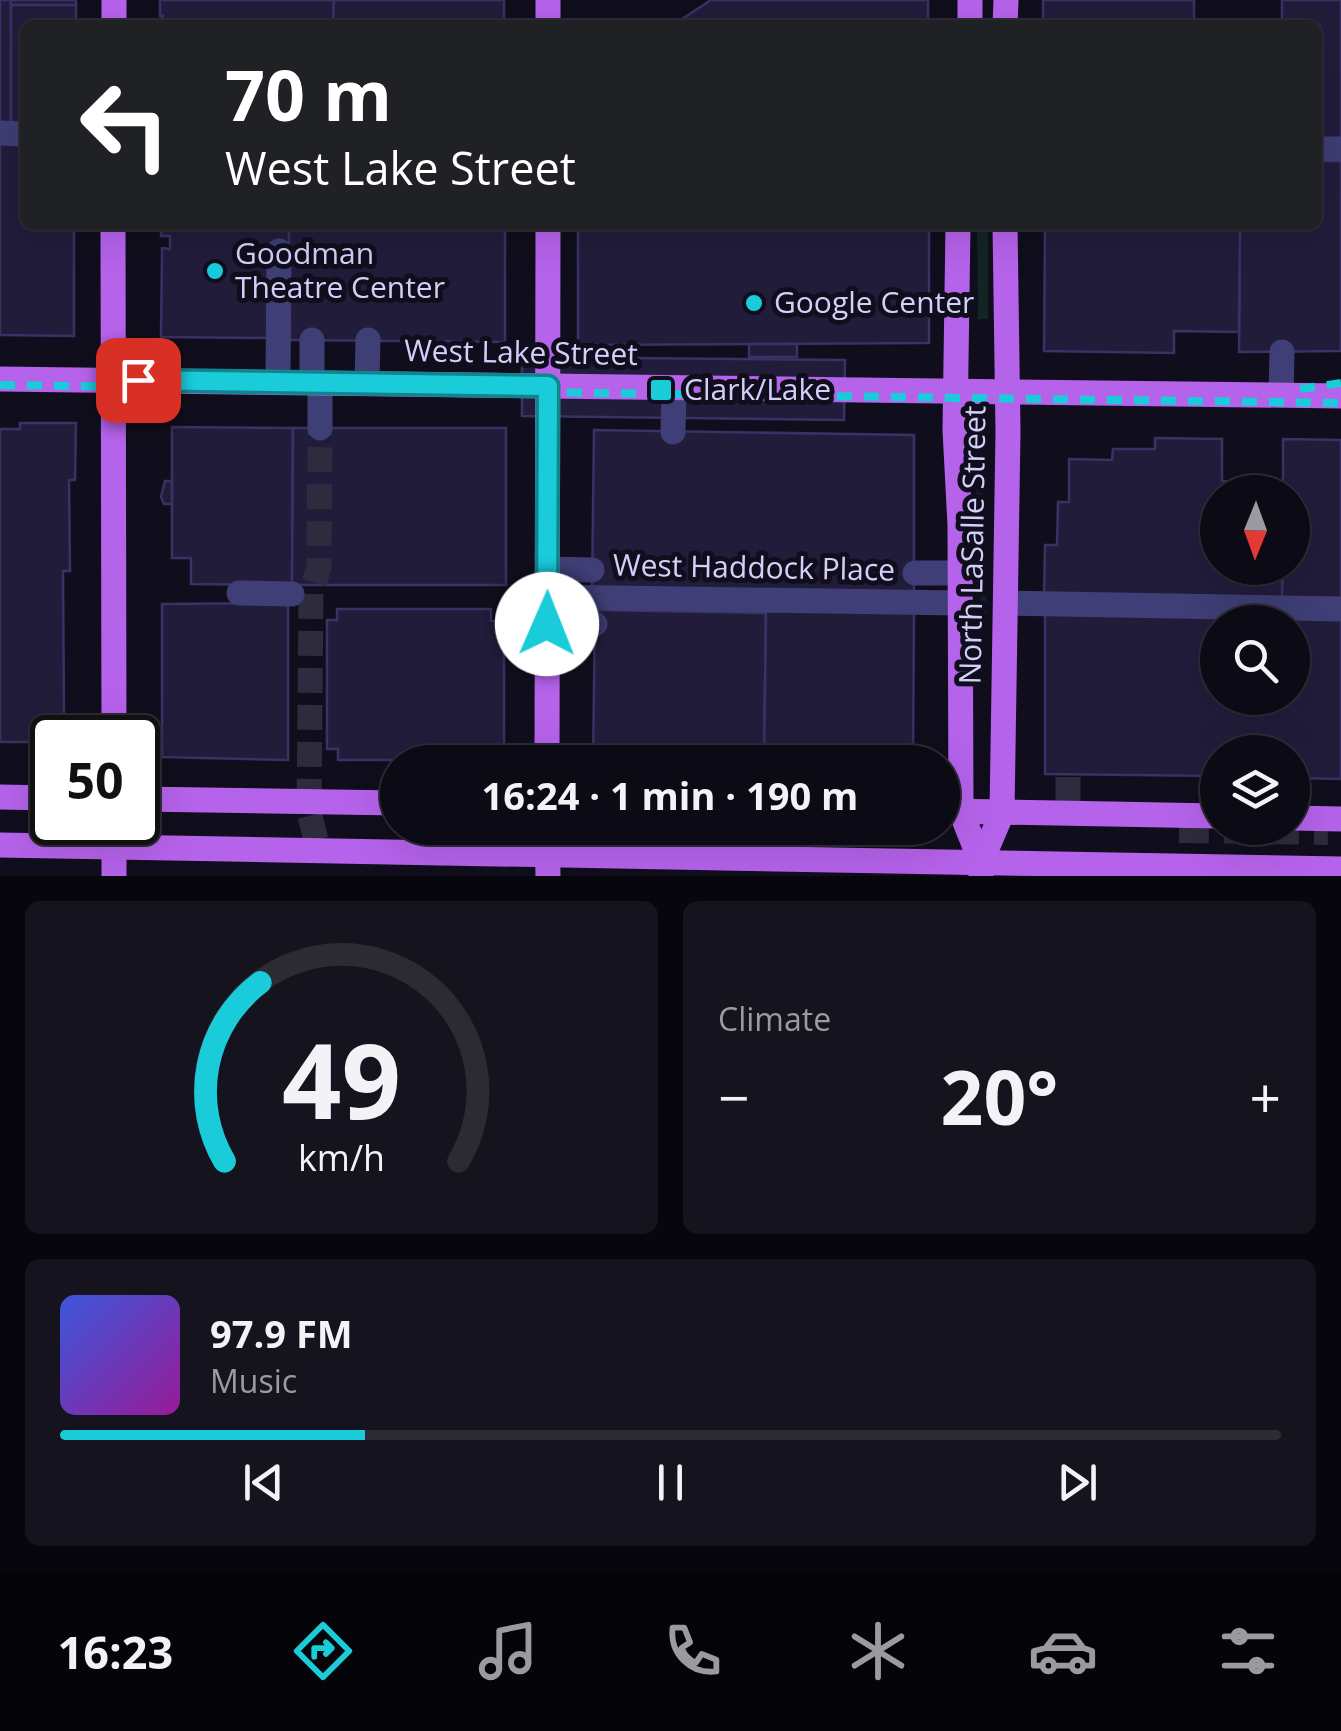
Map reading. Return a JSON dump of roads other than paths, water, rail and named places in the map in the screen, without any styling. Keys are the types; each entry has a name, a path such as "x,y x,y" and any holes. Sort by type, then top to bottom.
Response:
{"main road":[{"path":"113,230 114,715"},
{"path":"547,745 548,230"},
{"name":"North LaSalle Street","path":"955,745 961,573 956,391 958,230"},
{"name":"North LaSalle Street","path":"981,869 1002,813 1008,392 1006,230"},
{"name":"West Lake Street","path":"0,379 1341,396"},
{"path":"0,796 30,797"},
{"path":"160,799 380,803"},
{"path":"960,812 1200,816"},
{"path":"1310,818 1341,819"},
{"name":"North LaSalle Street","path":"960,828 981,869"},
{"path":"160,838 548,866 1341,869"},
{"path":"0,846 30,843"},
{"path":"114,845 114,876"}],"street":[{"path":"278,382 280,251"},
{"path":"312,340 320,428"},
{"path":"367,383 368,340"},
{"path":"1281,394 1282,352"},
{"path":"673,432 674,388"},
{"path":"548,569 592,570"},
{"path":"915,573 961,573"},
{"path":"239,593 292,594"},
{"name":"West Haddock Place","path":"547,597 800,606 960,603"},
{"path":"1006,604 1341,609"},
{"path":"547,624 595,624"}],"tunnel":[{"path":"316,840 309,812 311,593 319,567 320,428"},
{"path":"1068,773 1068,802"},
{"path":"1179,828 1328,830"}],"railway":[{"path":"1300,389 1341,383"},
{"path":"0,385 1341,403"}],"place":[{"name":"Goodman Theatre Center","path":"215,271"},
{"name":"Google Center","path":"754,303"},
{"name":"Clark/Lake","path":"661,390"}]}
